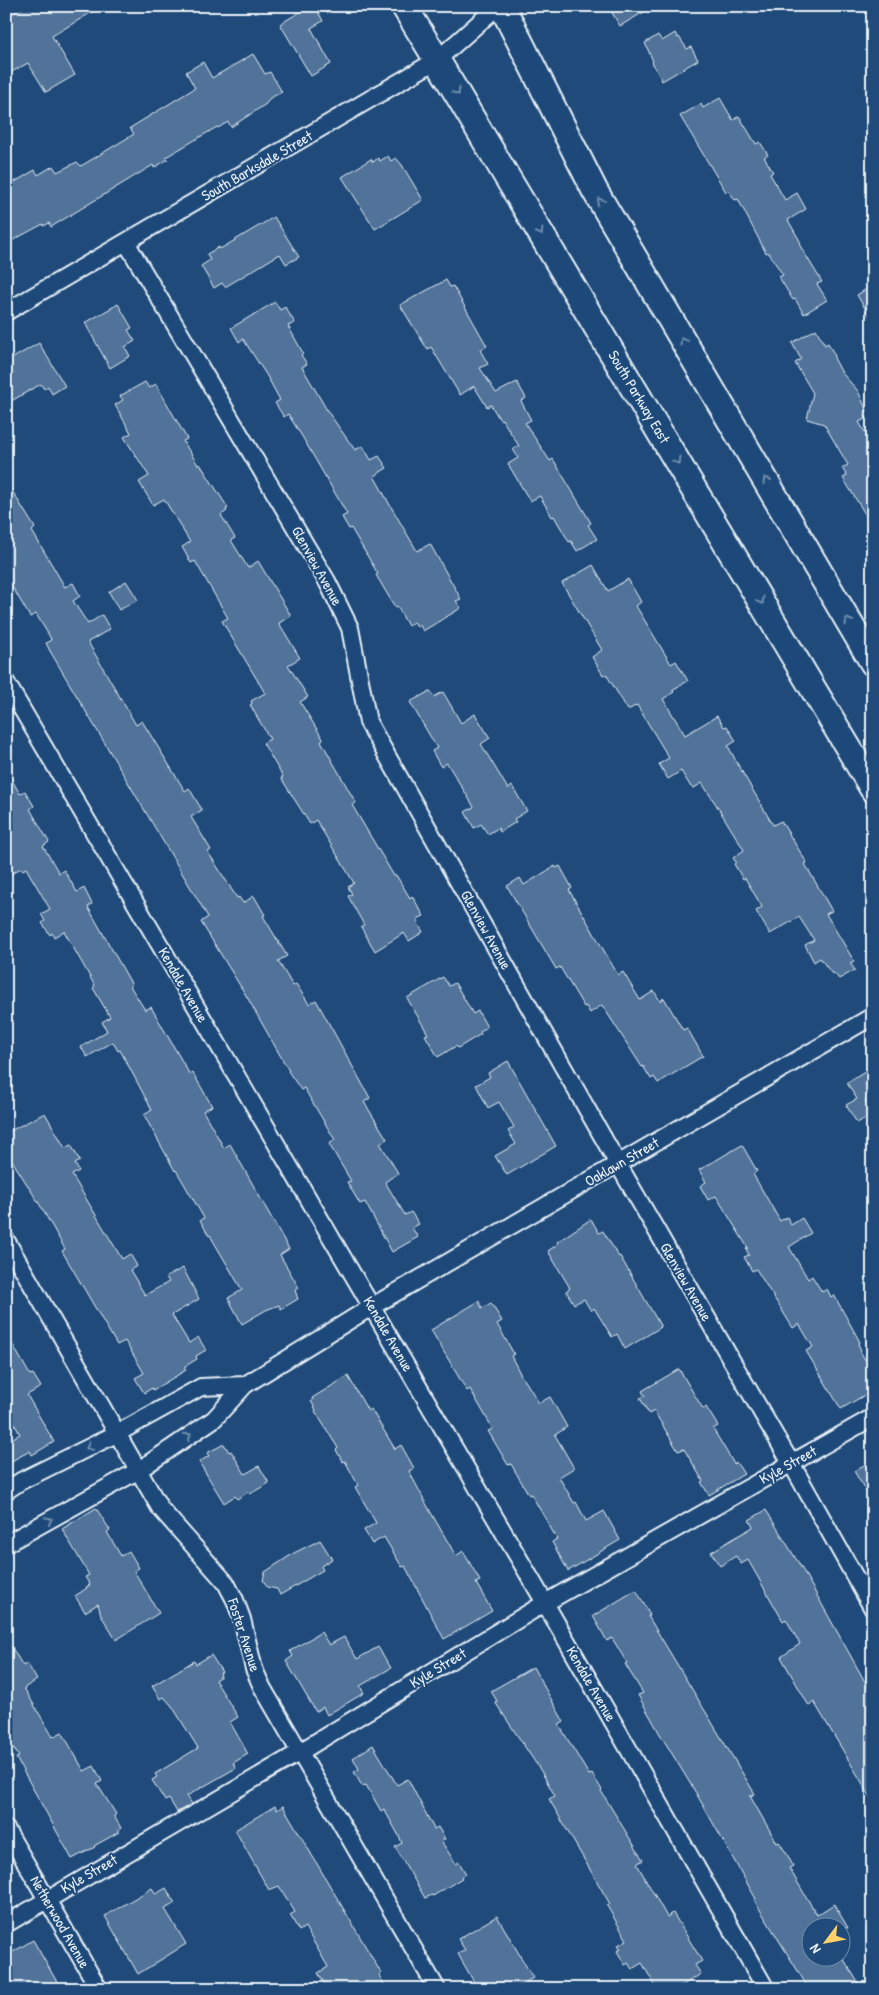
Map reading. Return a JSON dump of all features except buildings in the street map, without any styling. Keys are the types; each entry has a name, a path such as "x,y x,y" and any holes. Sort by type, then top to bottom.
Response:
{"main road":[{"name":"South Parkway East","path":"404,6 873,789"},
{"path":"502,6 595,191 873,663"}],"street":[{"name":"South Barksdale Street","path":"6,312 438,60 498,6"},
{"name":"Glenview Avenue","path":"126,242 327,581 350,628 368,722 873,1609"},
{"name":"Kendale Avenue","path":"6,682 545,1603 766,1989"},
{"name":"Oaklawn Street","path":"245,1384 371,1307 873,1016"},
{"name":"Foster Avenue","path":"6,1240 160,1508 226,1583 242,1618 254,1669 262,1687 437,1989"},
{"path":"6,1491 21,1481 118,1433 201,1387 245,1384"},
{"path":"6,1544 139,1470 214,1419 245,1384"},
{"name":"Kyle Street","path":"6,1924 300,1752 545,1603 873,1418"},
{"name":"Netherwood Avenue","path":"6,1829 99,1989"}]}
